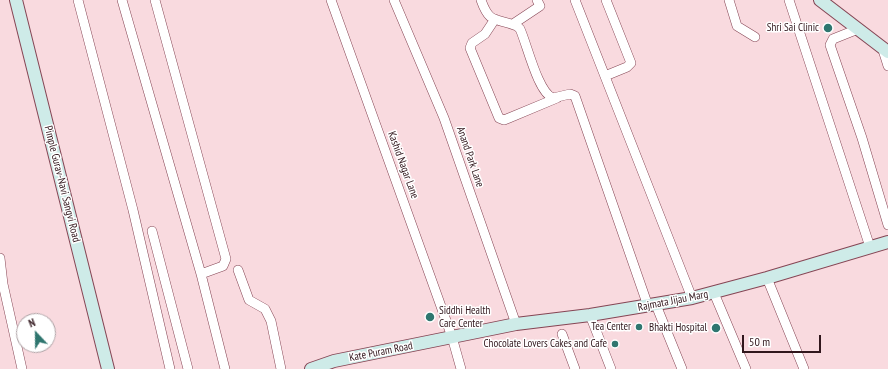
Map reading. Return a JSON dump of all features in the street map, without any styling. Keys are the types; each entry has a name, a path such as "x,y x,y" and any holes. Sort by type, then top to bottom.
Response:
{"street":[{"name":"Pimple Gurav-Navi Sangvi Road","path":"16,0 108,369"},
{"path":"78,0 133,210 170,369"},
{"path":"122,0 201,274 225,369"},
{"path":"155,0 226,259 223,266 201,274"},
{"name":"Kashid Nagar Lane","path":"331,0 452,337 461,369"},
{"name":"Anand Park Lane","path":"394,0 444,118 516,324"},
{"path":"481,0 486,14 495,19 513,24 520,29 540,83 546,94 557,98"},
{"path":"513,24 540,6 537,0"},
{"path":"575,0 692,298"},
{"path":"605,76 627,68 631,63 606,0"},
{"path":"729,0 737,26 755,37"},
{"path":"789,0 870,247"},
{"path":"820,0 885,49 888,66"},
{"path":"495,19 485,34 472,43 470,48 499,118 504,120 557,98 570,94 575,96 652,306 682,369"},
{"path":"858,29 833,40 830,45 862,138 888,225"},
{"path":"152,231 188,369"},
{"name":"Rajmata Jijau Marg","path":"452,337 516,324 590,316 692,298 767,278 888,242"},
{"path":"0,258 3,284 22,369"},
{"path":"238,270 249,300 265,309 271,321 281,369"},
{"path":"767,278 804,369"},
{"path":"714,293 746,369"},
{"path":"590,316 611,369"},
{"path":"562,334 575,369"},
{"name":"Kate Puram Road","path":"311,369 334,361 452,337"}],"place":[{"name":"Shri Sai Clinic","path":"828,28"},
{"name":"Siddhi Health Care Center","path":"430,317"},
{"name":"Tea Center","path":"639,327"},
{"name":"Bhakti Hospital","path":"716,328"},
{"name":"Chocolate Lovers Cakes and Cafe","path":"615,344"}]}
